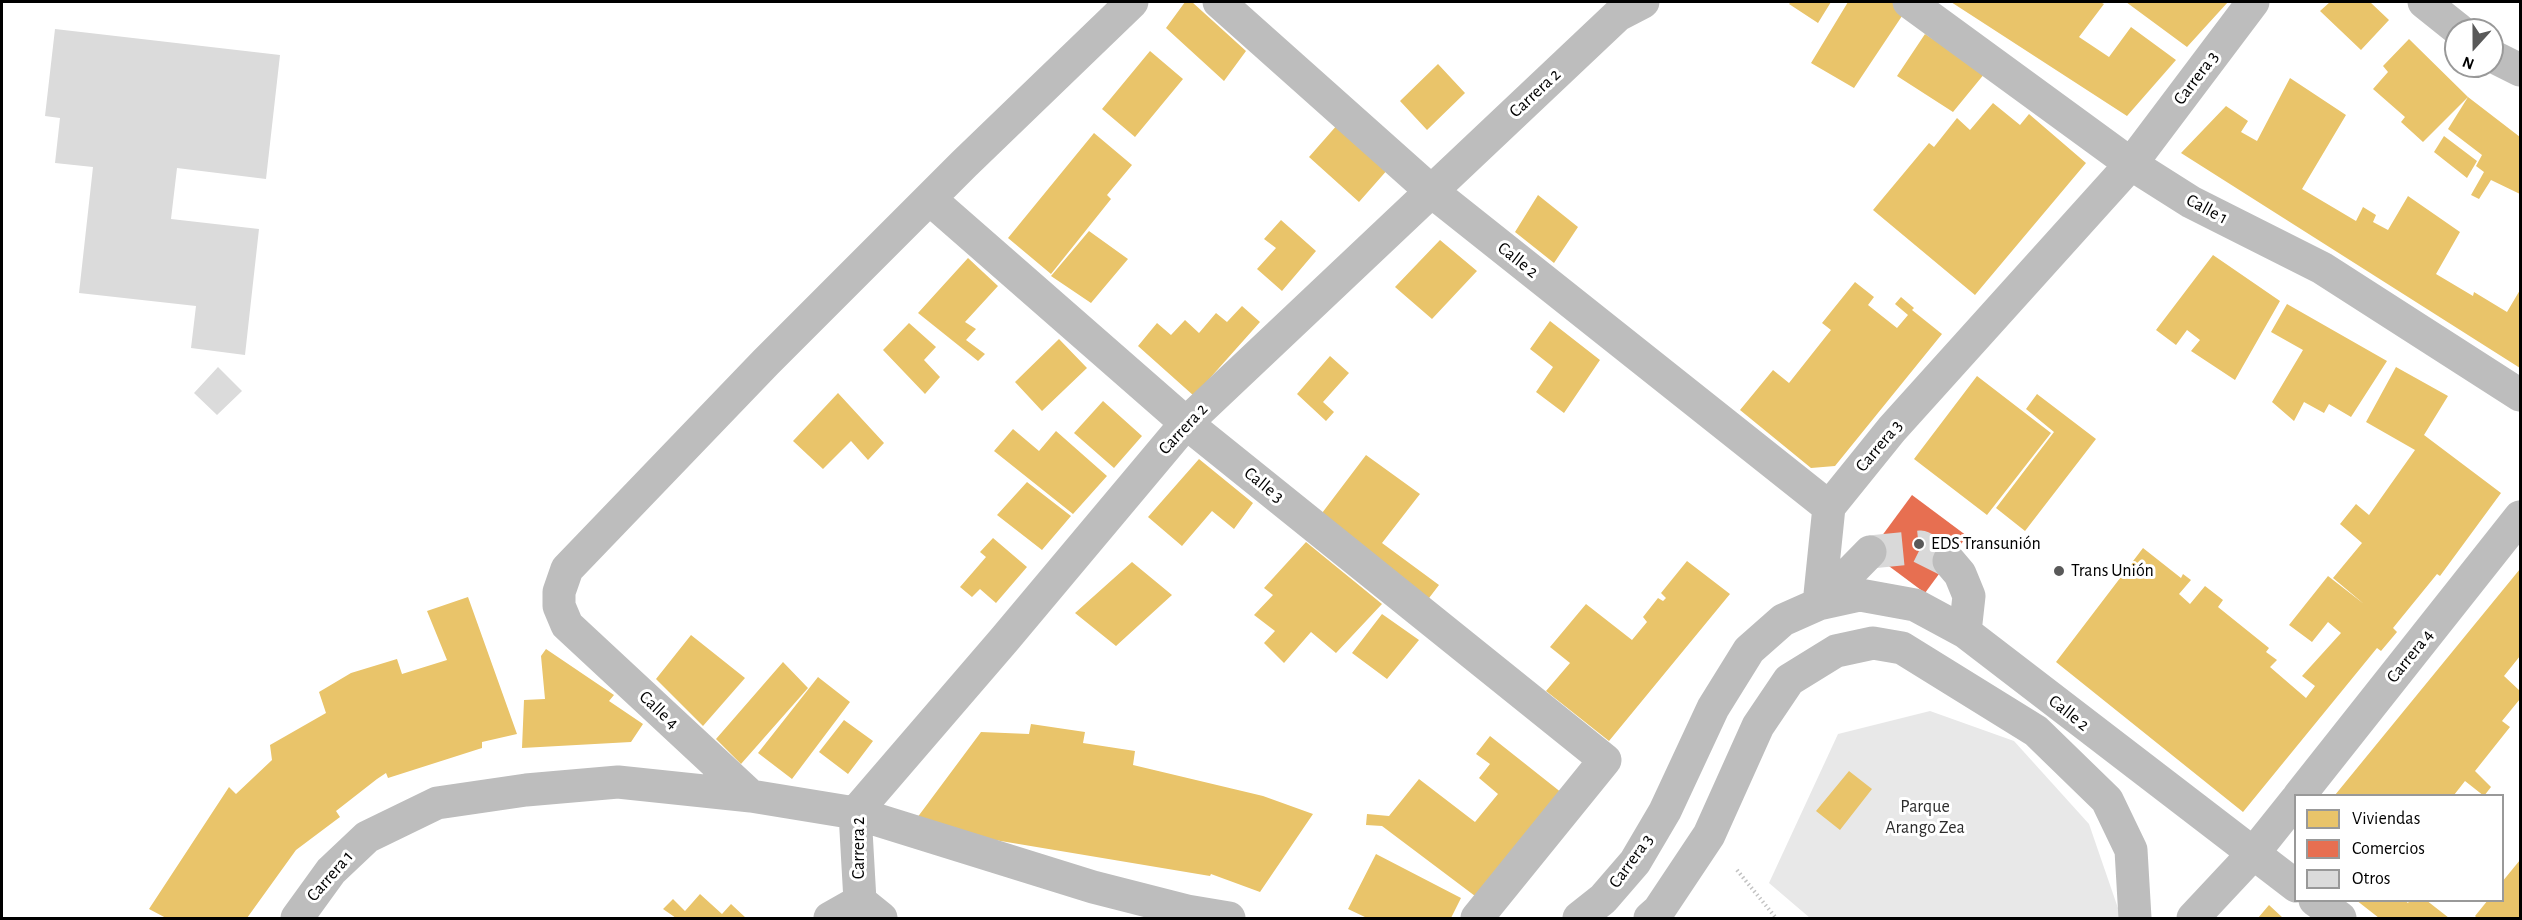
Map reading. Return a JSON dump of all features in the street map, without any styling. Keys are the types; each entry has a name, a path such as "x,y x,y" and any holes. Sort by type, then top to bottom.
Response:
{"street":[{"path":"931,200 964,164 1132,2"},
{"name":"Calle 2","path":"1219,2 1430,190 1829,507"},
{"name":"Carrera 2","path":"830,918 870,910 855,813 1012,631 1186,423 1430,190 1618,15 1643,2"},
{"name":"Calle 1","path":"1909,2 2131,164 2191,202 2322,268 2520,394"},
{"name":"Carrera 3","path":"1829,507 1892,429 2131,164 2253,2"},
{"path":"2424,2 2444,18"},
{"path":"2504,62 2520,70"},
{"name":"Calle 3","path":"931,200 1186,423 1605,760 1477,918"},
{"name":"Calle 4","path":"751,796 567,625 559,606 559,591 567,569 766,362 931,200"},
{"path":"1819,604 1829,507"},
{"name":"Carrera 4","path":"2300,794 2520,517"},
{"path":"1819,604 1870,552"},
{"path":"1948,561 1960,574 1969,596 1965,632"},
{"name":"Calle 2","path":"1819,604 1860,595 1914,605 1965,632 2294,885"},
{"name":"Carrera 3","path":"1579,918 1603,899 1635,862 1665,811 1713,708 1749,650 1783,620 1819,604"},
{"name":"Calle 2","path":"1709,835 1758,726 1789,680 1836,651 1873,643 1902,648 2036,731 2107,800 2131,850 2135,918"},
{"name":"Carrera 1","path":"297,918 332,871 367,837 437,803 526,790 618,782 751,796 855,813 1093,887 1187,911 1229,918"},
{"path":"2193,918 2252,855 2294,801"},
{"path":"1650,918 1659,910 1709,835"},
{"path":"2318,902 2340,918"}],"path":[{"path":"1709,835 1776,918"}],"green space":[{"name":"Parque Arango Zea","path":"1930,711 2014,741 2089,824 2120,914 2118,918 1810,918 1769,883 1838,734"}],"building: Viviendas":[{"path":"1185,2 1192,2 1246,51 1224,81 1166,28"},
{"path":"1791,2 1831,2 1818,23 1789,4"},
{"path":"1848,2 1893,2 1906,10 1854,88 1811,63"},
{"path":"1951,2 2100,2 2104,4 2079,37 2109,57 2131,27 2176,60 2127,116"},
{"path":"2126,2 2228,2 2187,47"},
{"path":"2330,2 2370,2 2389,20 2361,50 2320,11"},
{"path":"1925,34 1985,73 1953,112 1897,76"},
{"path":"2409,39 2444,73 2444,78 2449,78 2468,97 2423,142 2401,122 2405,117 2373,89 2388,72 2383,66"},
{"path":"1150,51 1183,79 1135,137 1102,109"},
{"path":"1438,64 1465,93 1427,130 1400,101"},
{"path":"2290,78 2346,115 2302,189 2356,221 2363,207 2376,215 2373,222 2388,230 2408,196 2460,232 2436,274 2473,296 2474,292 2507,312 2520,290 2520,368 2181,153 2226,106 2248,121 2241,132 2257,141"},
{"path":"2468,97 2520,137 2520,194 2491,180 2479,199 2471,195 2484,172 2476,166 2482,155 2448,129"},
{"path":"1993,103 2020,125 2029,114 2086,163 1975,295 1873,210 1929,143 1934,147 1957,118 1970,130"},
{"path":"1338,124 1389,168 1359,202 1309,157"},
{"path":"1094,133 1132,165 1107,195 1111,199 1051,274 1008,238"},
{"path":"2444,136 2477,161 2467,178 2434,152"},
{"path":"1538,195 1578,227 1554,263 1515,232"},
{"path":"1281,220 1316,251 1282,291 1257,269 1276,248 1264,239"},
{"path":"1089,231 1128,259 1091,303 1051,276"},
{"path":"1440,240 1477,271 1432,319 1395,287"},
{"path":"2213,255 2280,301 2235,380 2191,351 2200,340 2187,330 2176,345 2156,330"},
{"path":"968,258 998,286 965,322 976,329 966,340 985,354 978,361 918,313"},
{"path":"1855,282 1874,297 1868,305 1897,328 1908,315 1895,304 1901,297 1914,308 1912,310 1942,334 1835,466 1811,468 1740,410 1773,370 1789,383 1831,330 1822,323"},
{"path":"2287,304 2387,361 2351,417 2329,404 2324,413 2304,402 2294,421 2272,402 2303,350 2271,332"},
{"path":"1242,306 1260,322 1194,396 1138,346 1157,323 1171,335 1185,320 1199,333 1216,313 1227,322"},
{"path":"1550,321 1600,360 1564,413 1536,392 1553,367 1530,349"},
{"path":"909,323 936,347 924,360 940,377 925,394 883,350"},
{"path":"1059,339 1087,368 1042,411 1015,382"},
{"path":"1330,356 1349,373 1323,402 1334,412 1326,421 1297,394"},
{"path":"2396,367 2448,396 2424,435 2501,493 2440,576 2437,574 2393,628 2397,632 2381,651 2377,648 2243,812 2056,662 2143,548 2181,578 2183,574 2191,580 2179,594 2190,604 2205,586 2223,600 2218,607 2269,648 2266,652 2277,660 2270,667 2306,698 2315,686 2302,676 2341,633 2328,622 2312,642 2289,625 2328,576 2364,604 2333,578 2362,543 2340,524 2356,504 2369,515 2415,450 2366,422"},
{"path":"1977,376 2051,433 1987,515 1914,459"},
{"path":"838,393 884,443 868,460 851,441 823,469 793,441"},
{"path":"2037,394 2096,439 2025,531 1996,508 2054,432 2026,409"},
{"path":"1103,401 1142,436 1114,468 1074,433"},
{"path":"1013,429 1039,451 1056,431 1107,476 1073,514 994,451"},
{"path":"1366,455 1420,494 1382,543 1439,585 1426,602 1316,521"},
{"path":"1199,459 1253,503 1234,529 1212,511 1182,546 1148,517"},
{"path":"1027,482 1071,516 1042,550 997,515"},
{"path":"993,538 1027,567 996,603 980,589 972,597 960,587 986,557 980,552"},
{"path":"1306,542 1382,604 1336,653 1311,632 1284,663 1264,643 1275,631 1254,615 1273,595 1264,588"},
{"path":"1687,561 1730,594 1609,741 1546,691 1570,663 1550,647 1586,604 1632,640 1647,622 1643,617 1658,598 1663,601 1666,598 1661,593"},
{"path":"1132,562 1172,595 1116,646 1075,613"},
{"path":"2520,569 2520,656 2504,676 2520,691 2520,699 2502,721 2510,727 2475,771 2491,787 2486,794 2481,794 2465,781 2455,794 2336,794"},
{"path":"468,597 517,734 482,742 482,748 388,778 386,773 377,779 336,811 340,817 296,850 247,918 166,918 149,909 229,787 236,794 272,760 270,745 326,713 319,692 351,673 397,659 402,674 447,660 427,611"},
{"path":"1382,614 1419,640 1387,679 1352,653"},
{"path":"691,635 745,678 703,726 656,679"},
{"path":"546,649 614,695 609,701 643,724 631,742 522,748 524,700 545,699 541,656"},
{"path":"783,662 808,688 741,764 716,739"},
{"path":"818,677 850,702 792,779 758,753"},
{"path":"844,720 873,741 848,774 819,752"},
{"path":"1031,724 1085,732 1083,743 1135,751 1133,765 1263,796 1313,814 1260,892 1211,874 1210,876 911,826 981,732 1029,734"},
{"path":"1490,736 1567,797 1483,902 1382,826 1366,825 1367,814 1389,816 1419,779 1475,822 1498,794 1479,778 1490,764 1476,754"},
{"path":"1849,771 1872,789 1840,830 1816,811"},
{"path":"1376,854 1461,898 1451,918 1367,918 1348,909"},
{"path":"2520,860 2520,918 2477,918 2475,916 2486,902 2504,902 2504,880"},
{"path":"700,894 722,914 731,904 746,918 676,918 663,909 673,899 685,911"},
{"path":"2359,902 2429,902 2449,918 2379,918"},
{"path":"2269,905 2283,918 2258,918"}],"building: Comercios":[{"name":"EDS Transunión","path":"1912,495 1967,536 1925,593 1870,552"}],"building: Otros":[{"path":"55,29 280,55 266,179 177,168 171,219 259,229 245,355 191,348 196,306 79,293 93,167 55,163 60,118 45,116"},
{"path":"218,367 242,391 217,415 194,393"}],"tunnel":[{"path":"1870,552 1921,547 1949,561"}],"place":[{"name":"EDS Transunión","path":"1919,544"},
{"name":"Trans Unión","path":"2059,571"}]}
